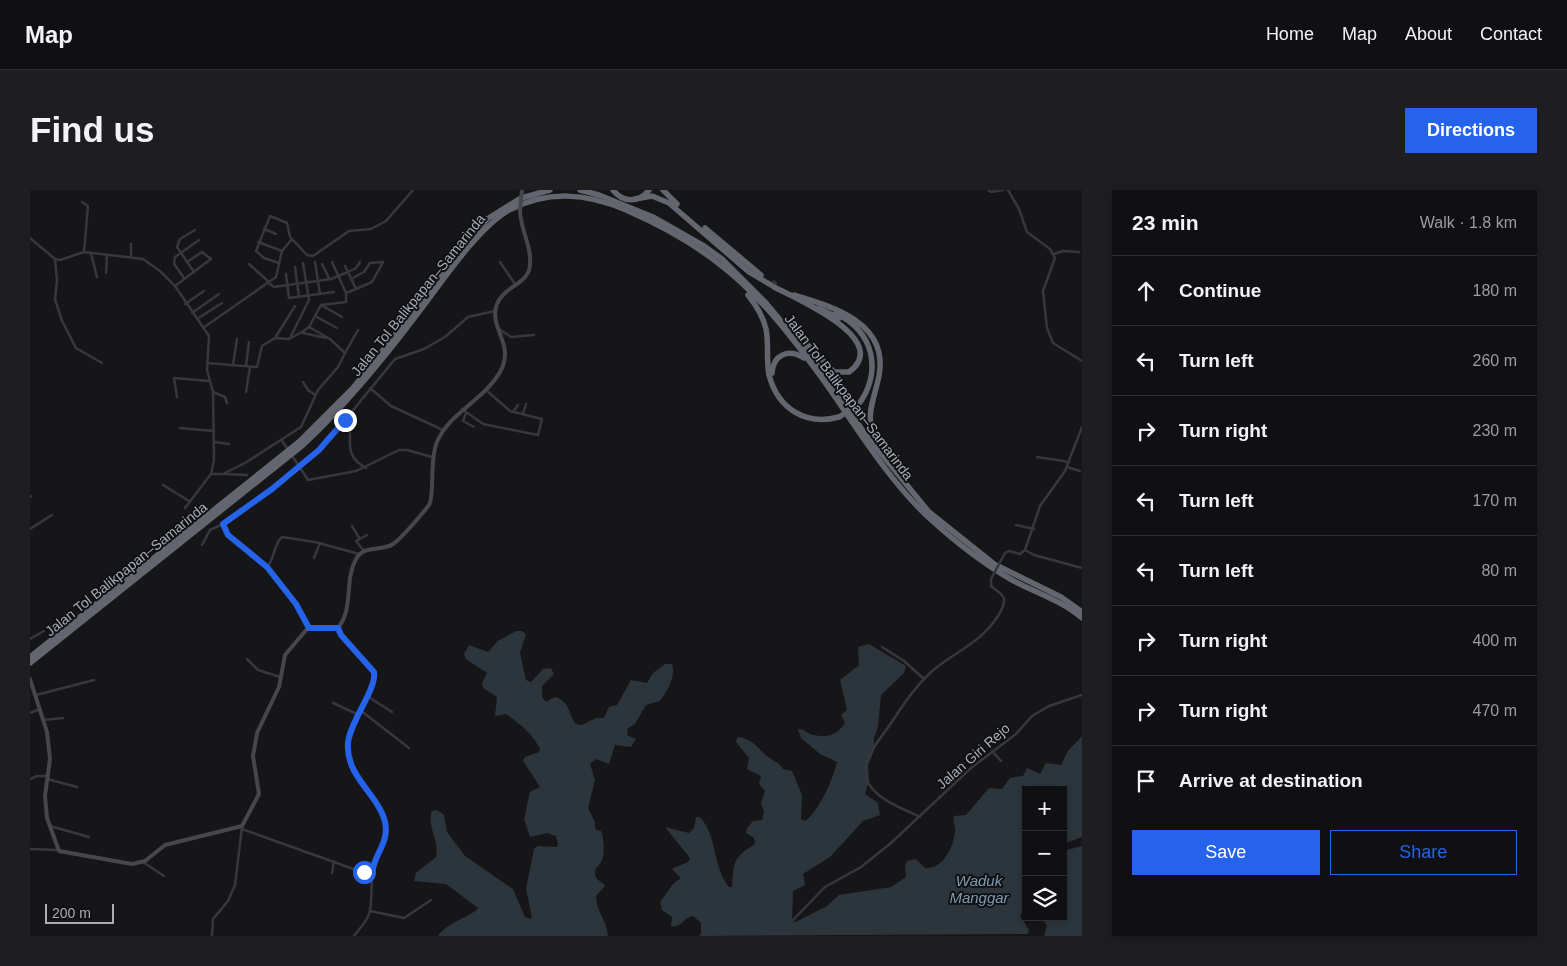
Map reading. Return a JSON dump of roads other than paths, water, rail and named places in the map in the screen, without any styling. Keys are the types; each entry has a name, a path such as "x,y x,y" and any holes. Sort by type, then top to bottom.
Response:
{"highway":[{"name":"Jalan Tol Balikpapan–Samarinda","path":"30,657 300,441 329,414 353,388 487,219 521,198 550,190"},
{"name":"Jalan Tol Balikpapan–Samarinda","path":"580,190 615,201 653,217 704,246 741,276 825,374 865,434 929,512 976,550 1015,576 1060,597 1082,612"},
{"path":"613,190 624,199 635,200 652,196 666,201 749,272 848,323 864,341 869,359 869,377 857,404 839,416 824,420 807,419 792,412 782,401 769,374 767,338 760,312 743,289 719,263"},
{"path":"635,200 648,190"},
{"path":"663,190 751,268 773,285"},
{"name":"Jalan Tol Balikpapan–Samarinda","path":"30,663 303,445 333,417 484,231 512,208 545,196 558,194 582,195 613,205 649,221 719,263 763,306 808,360 877,456 926,515 993,568 1058,601 1082,618"},
{"path":"777,317 808,344 829,368 844,373 854,368 861,352 855,336 794,296"},
{"path":"794,296 824,304 852,317 872,336 876,345 880,366 870,406 870,420 882,450 904,483"},
{"path":"808,360 791,353 778,357 772,366 772,373 779,392 794,409 808,416 824,418 839,416"}],"street":[{"path":"279,263 258,254 256,251 270,216 279,218 287,223 287,232 292,240 308,255 313,256 349,231 370,229 386,221 413,190"},
{"path":"267,567 271,562 274,549 282,536 362,553 394,544 429,505 432,498 432,457 443,430 462,409 486,390 500,371 505,358 505,346 495,311 501,296 526,277 531,263 520,210 522,190"},
{"path":"988,190 991,192 1003,190"},
{"path":"1008,190 1019,209 1028,234 1054,254 1055,265 1044,286 1042,296 1047,328 1053,342 1082,361"},
{"path":"82,202 88,206 84,252"},
{"path":"264,229 276,234"},
{"path":"194,272 177,247 179,240 195,230"},
{"path":"30,238 55,259 64,260 84,252 131,256 149,262 175,286 185,304 204,328 209,337 207,363 209,381 213,392 214,442 211,474 185,508"},
{"path":"184,278 174,261 180,253 199,240"},
{"path":"204,328 277,275 282,251 292,240"},
{"path":"258,242 282,251"},
{"path":"131,244 131,256"},
{"path":"1054,254 1063,251 1079,252"},
{"path":"175,286 210,261 211,257 202,252 188,262"},
{"path":"91,253 97,276"},
{"path":"106,273 107,255"},
{"path":"55,259 57,281 55,300 62,321 76,348 102,363"},
{"path":"315,262 320,294"},
{"path":"321,305 346,302 346,293 332,262"},
{"path":"249,264 272,287 329,279 356,268 360,262"},
{"path":"346,293 371,283 383,262 370,263 364,272 351,279"},
{"path":"500,262 515,284"},
{"path":"289,339 308,304 309,295 303,263"},
{"path":"322,264 329,279"},
{"path":"345,266 356,289"},
{"path":"295,267 299,297"},
{"path":"286,274 289,297 334,292"},
{"path":"185,304 204,291"},
{"path":"192,313 219,294"},
{"path":"197,319 222,303"},
{"path":"275,338 289,339 309,327 321,305"},
{"path":"321,305 342,317"},
{"path":"207,363 258,367 261,346 275,338 295,306"},
{"path":"202,545 210,530 223,524 272,489 319,450 395,359 424,349 445,337 468,317 495,311"},
{"path":"315,316 337,328"},
{"path":"309,327 330,339 345,353"},
{"path":"499,329 510,337 534,335"},
{"path":"224,474 282,441 301,426 315,395 338,367 358,330"},
{"path":"302,332 330,339"},
{"path":"233,365 238,339"},
{"path":"245,366 249,342"},
{"path":"246,392 250,367"},
{"path":"177,397 174,378 209,381"},
{"path":"304,382 308,390 315,395"},
{"path":"370,388 391,406 443,430"},
{"path":"462,409 480,424 538,436 542,419 513,412 486,390"},
{"path":"213,392 225,397 227,403"},
{"path":"523,414 526,404"},
{"path":"513,412 518,405"},
{"path":"466,413 463,421 474,427"},
{"path":"345,420 350,429 351,454 354,460 366,468"},
{"path":"920,816 879,795 871,788 866,777 866,767 875,745 906,699 924,680 937,667 980,639 996,619 1003,608 1004,599 991,586 990,579 1005,553 1009,551 1020,554 1025,550 1042,503 1067,467 1082,427"},
{"path":"180,428 214,431"},
{"path":"282,441 287,448"},
{"path":"214,442 229,444"},
{"path":"293,457 308,480 366,468 399,450 407,450 432,457"},
{"path":"1037,457 1069,462"},
{"path":"1067,467 1080,472"},
{"path":"211,474 247,475"},
{"path":"163,485 189,501"},
{"path":"30,529 52,515"},
{"path":"223,524 228,535 267,567 296,604 309,628"},
{"path":"1016,525 1034,528"},
{"path":"352,526 359,538"},
{"path":"362,553 356,542 359,538 367,535"},
{"path":"314,558 320,543"},
{"path":"1025,550 1034,555 1082,568"},
{"path":"354,936 370,911 374,864 386,840 386,824 382,814 356,776 348,756 349,736 357,714 375,677 374,672 341,635 338,628 347,608 349,577 362,553"},
{"path":"212,936 213,919 230,897 235,885 242,827 258,798 259,785 253,749 262,721 279,687 286,653 301,634 309,628 338,628"},
{"path":"30,639 44,632"},
{"path":"882,647 904,661 924,680"},
{"path":"247,659 258,670 280,677"},
{"path":"30,679 44,720 50,754 45,798 49,826 59,851"},
{"path":"36,695 94,680"},
{"name":"Jalan Giri Rejo","path":"793,920 825,887 868,862 992,751 1016,734 1036,713 1052,705 1082,695"},
{"path":"367,696 392,712"},
{"path":"333,703 357,714"},
{"path":"30,712 40,709"},
{"path":"360,710 409,748"},
{"path":"44,720 63,718"},
{"path":"992,751 1001,761"},
{"path":"30,780 37,776 76,787"},
{"path":"49,826 89,837"},
{"path":"30,850 59,851 125,863 142,862 165,845 242,827 358,871 372,874"},
{"path":"332,873 334,861"},
{"path":"142,862 164,876"},
{"path":"370,911 404,918 431,900"}],"water":[{"path":"516,631 522,631 526,634 520,653 526,680 531,682 543,669 551,668 554,674 542,686 542,697 546,702 555,697 560,699 568,708 576,724 582,725 596,718 604,718 609,707 617,705 631,680 647,683 653,673 665,664 672,664 672,679 660,701 646,705 635,724 628,728 627,735 636,739 631,747 615,745 609,764 596,759 590,764 595,780 588,808 595,822 595,829 601,831 604,846 603,857 595,870 595,874 605,886 596,896 596,901 608,936 438,936 442,931 478,908 446,884 414,881 416,873 436,857 437,851 431,816 432,811 437,810 444,815 447,832 465,856 513,889 525,917 530,919 532,917 526,889 534,849 538,846 557,847 558,844 556,836 547,833 530,837 524,819 530,792 540,787 523,761 525,757 539,752 540,749 530,734 511,717 506,714 495,716 497,697 483,688 482,683 487,673 466,659 464,654 469,645 488,652 498,641"},
{"name":"Waduk Manggar","path":"869,644 906,666 904,673 881,695 878,727 874,738 874,751 868,765 869,781 865,794 878,803 880,815 863,821 830,857 803,874 805,885 793,891 792,921 796,922 827,906 839,895 891,887 906,877 905,865 907,861 916,859 925,868 937,865 950,850 955,829 954,816 966,815 989,788 1002,789 1010,778 1023,776 1027,768 1040,774 1046,763 1061,765 1068,751 1082,736 1082,837 1067,843 1067,786 1022,786 1022,913 1020,916 1029,930 1028,934 699,936 701,933 701,923 693,916 677,926 671,926 672,917 662,910 660,902 673,884 681,878 672,869 688,862 690,858 665,827 689,833 694,828 696,817 700,817 710,833 724,879 729,887 732,887 734,867 738,857 755,844 754,838 746,833 747,828 753,821 762,820 764,812 761,803 765,791 759,784 761,776 747,769 749,758 736,742 737,738 740,737 753,743 783,769 792,771 802,795 801,819 805,821 815,811 825,794 837,762 820,754 801,738 798,729 813,735 828,736 839,730 845,723 841,715 847,710 840,680 859,665 858,647"},
{"name":"Waduk Manggar","path":"1082,846 1082,936 1044,936 1047,926 1044,921 1067,921 1067,850"}],"tunnel":[{"path":"772,282 776,285"}]}
